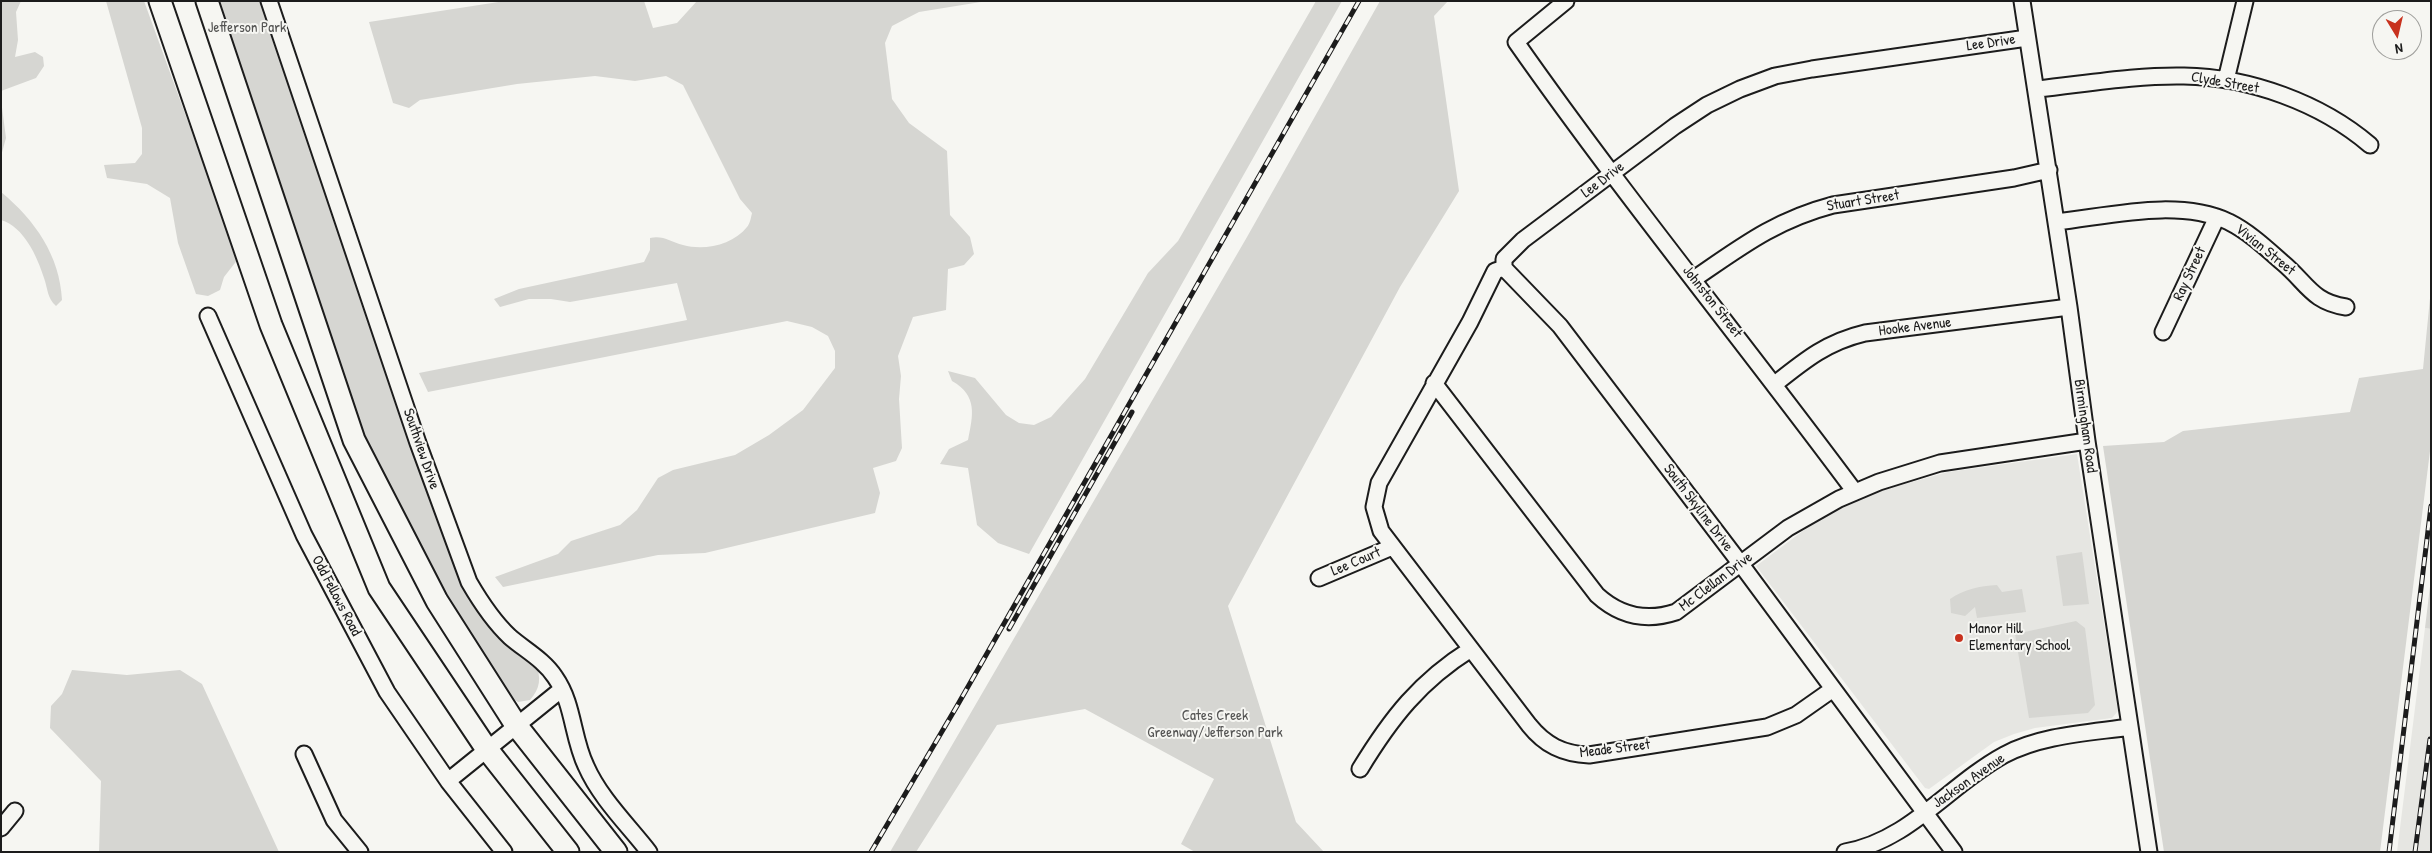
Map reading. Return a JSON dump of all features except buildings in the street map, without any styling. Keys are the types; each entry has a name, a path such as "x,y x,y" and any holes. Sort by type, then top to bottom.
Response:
{"highway":[{"path":"160,1 271,326 379,588 486,748 568,852"},
{"path":"207,1 354,440 437,601 516,725 616,852"}],"street":[{"name":"Southview Drive","path":"269,1 418,443 469,582 479,599 506,632 547,667 562,689 569,705 579,749 590,775 649,852"},
{"name":"Johnston Street","path":"1566,1 1516,42 1566,113 1775,384 1855,492"},
{"name":"Birmingham Road","path":"2022,1 2069,307 2086,441 2149,852"},
{"path":"2226,80 2245,1"},
{"name":"Lee Drive","path":"1392,547 1381,531 1376,519 1375,494 1379,483 1470,322 1495,271 1504,268 1504,259 1523,240 1707,105 1740,89 1775,76 1812,69 2027,38"},
{"name":"Clyde Street","path":"2036,89 2168,76 2226,80 2262,89 2320,112 2351,130 2370,145"},
{"name":"Stuart Street","path":"1694,279 1753,238 1808,212 1833,205 2014,178 2048,170"},
{"name":"Vivian Street","path":"2056,222 2170,209 2196,211 2217,217 2252,237 2295,273 2322,301 2330,305 2346,307"},
{"name":"Ray Street","path":"2163,332 2217,217"},
{"name":"South Skyline Drive","path":"1504,268 1560,326 1834,689 1954,852"},
{"name":"Hooke Avenue","path":"1775,384 1813,353 1848,337 1865,332 2069,307"},
{"name":"Odd Fellows Road","path":"208,316 304,535 387,692 448,781 504,852"},
{"name":"Mc Clellan Drive","path":"1434,383 1597,595 1616,610 1628,615 1652,618 1676,612 1788,528 1855,492 1914,470 1940,463 2086,441"},
{"name":"Lee Court","path":"1319,578 1392,547"},
{"name":"Meade Street","path":"1392,547 1538,736 1555,748 1575,754 1589,755 1767,726 1796,715 1834,689"},
{"path":"1360,769 1387,726 1418,689 1432,676 1471,649"},
{"path":"448,781 486,748 562,689"},
{"name":"Jackson Avenue","path":"1845,852 1885,838 1925,812 1990,764 2017,749 2047,740 2130,727"},
{"path":"304,754 334,820 360,852"},
{"path":"1,828 15,811"}],"shaded area":[{"name":"Manor Hill Elementary School","path":"2077,454 2118,711 2112,718 2035,728 2014,734 1994,742 1929,789 1925,788 1756,566 1815,522 1841,508 1883,490 1948,472"},
{"path":"2425,628 2431,629 2431,852 2397,852"}],"green space":[{"path":"1,1 21,1 16,12 18,40 15,57 35,52 43,57 44,66 36,78 1,91"},
{"path":"106,1 144,1 238,259 224,277 220,290 208,296 196,294 178,243 170,198 147,184 107,178 104,165 135,163 142,154 142,128"},
{"name":"Jefferson Park","path":"214,1 263,1 440,528 459,576 482,613 535,663 539,673 539,683 536,692 530,700 518,702 510,697 438,584 383,476 364,433"},
{"path":"505,1 644,1 653,28 677,23 697,1 987,1 919,12 892,26 885,43 892,99 909,123 947,151 950,215 970,237 974,254 964,265 948,269 946,310 913,317 898,356 901,376 899,399 902,448 896,461 873,468 880,493 875,513 705,553 658,555 503,587 495,577 558,554 571,541 620,525 637,510 658,478 673,470 735,455 769,435 803,410 835,368 835,351 828,336 812,327 787,321 428,392 419,373 687,320 677,283 570,302 551,299 529,299 500,307 494,299 519,289 644,262 650,250 650,238 663,238 691,247 718,245 741,233 750,222 752,213 740,199 683,85 666,76 635,81 595,76 517,84 420,100 409,108 393,103 369,22"},
{"path":"1316,1 1342,1 1029,554 998,543 977,525 968,468 940,464 949,449 968,440 972,414 970,400 966,393 952,381 948,371 975,378 1006,415 1019,423 1034,425 1051,417 1085,379 1148,273 1178,241"},
{"name":"Cates Creek Greenway/Jefferson Park","path":"1380,1 1448,1 1434,16 1459,191 1400,287 1228,606 1296,822 1324,852 1195,852 1181,844 1214,779 1085,709 997,725 916,852 890,852 1247,237"},
{"path":"1,100 6,138 1,156"},
{"path":"1,192 35,227 51,254 60,284 62,300 56,306 49,297 41,269 29,243 16,229 1,220"},
{"path":"2431,288 2431,443 2380,852 2164,852 2103,446 2164,442 2183,431 2350,412 2359,378 2423,369"},
{"path":"2082,552 2089,604 2063,606 2056,556"},
{"path":"2431,578 2431,629 2425,628"},
{"path":"1997,585 2002,592 2022,589 2026,612 1977,618 1975,607 1965,616 1951,613 1950,599 1972,589"},
{"path":"2076,621 2085,628 2095,705 2088,713 2029,718 2015,634"},
{"path":"72,670 127,675 180,670 202,684 279,852 99,852 101,781 50,728 51,706 62,694"}],"railway":[{"path":"871,852 957,706 1359,1"},
{"path":"1009,629 1132,412"},
{"path":"2389,852 2431,506"},
{"path":"2415,852 2430,739"}],"place":[{"name":"Manor Hill Elementary School","path":"1959,638"}]}
